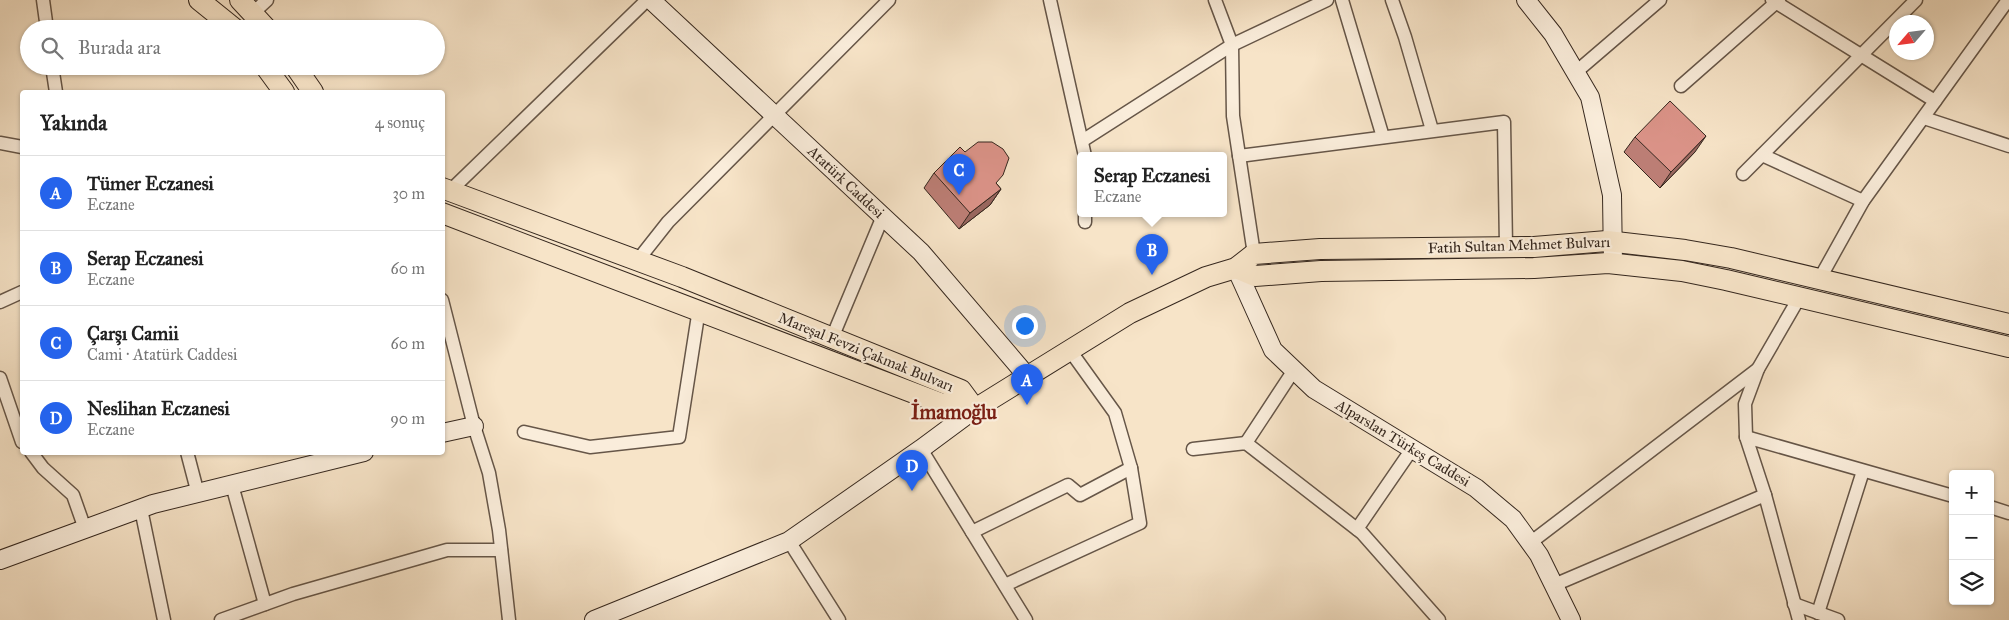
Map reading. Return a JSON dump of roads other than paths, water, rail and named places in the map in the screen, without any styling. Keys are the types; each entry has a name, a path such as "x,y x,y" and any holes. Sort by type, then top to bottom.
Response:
{"main road":[{"path":"199,0 224,20"},
{"path":"253,4 262,20"},
{"path":"272,75 283,90"},
{"path":"301,75 312,90"},
{"name":"Mareşal Fevzi Çakmak Bulvarı","path":"446,189 638,260 961,390 975,409"},
{"name":"Mareşal Fevzi Çakmak Bulvarı","path":"445,214 699,309 940,403 975,409"},
{"name":"Fatih Sultan Mehmet Bulvarı","path":"1254,254 1320,249 1506,247 1613,242 1685,250 2009,324"},
{"path":"975,409 1130,312 1206,278 1236,268 1254,254"},
{"name":"Fatih Sultan Mehmet Bulvarı","path":"1236,268 1255,276 1321,271 1534,268 1613,264 1682,272 2009,347"}],"street":[{"path":"43,0 46,20"},
{"path":"446,189 647,0"},
{"name":"Atatürk Caddesi","path":"651,0 921,252 1027,376"},
{"path":"638,260 668,222 776,116 889,0"},
{"path":"1050,0 1084,152"},
{"path":"1215,0 1232,45 1233,116 1254,254"},
{"path":"1082,141 1232,45 1327,0"},
{"path":"1342,0 1383,137"},
{"path":"1392,0 1405,37 1432,130"},
{"path":"1526,0 1553,34 1590,97 1612,196 1613,264"},
{"path":"1576,72 1660,0"},
{"path":"1743,174 1860,54 1916,0"},
{"path":"1819,280 1863,201 2008,0"},
{"path":"1681,86 1776,1 1935,101"},
{"path":"53,75 56,90"},
{"path":"1924,118 2009,146"},
{"path":"1239,156 1504,122 1506,247"},
{"path":"0,143 20,147"},
{"path":"1762,155 1863,201"},
{"path":"832,338 883,216"},
{"name":"Alparslan Türkeş Caddesi","path":"1236,268 1273,350 1314,389 1476,488 1513,519 1530,543 1571,620"},
{"path":"0,302 20,293"},
{"path":"1799,298 1758,369 1745,404 1746,437 1766,495 1799,620"},
{"path":"524,432 590,447 679,437 699,309"},
{"path":"445,312 488,473 501,550 509,620"},
{"path":"1005,586 1140,523 1131,468 1115,413 1076,345"},
{"path":"1530,543 1758,369"},
{"path":"1246,444 1294,370"},
{"path":"0,378 20,436"},
{"path":"594,620 789,541 975,409"},
{"path":"445,432 474,426"},
{"path":"1746,437 1949,495"},
{"path":"1193,449 1246,444 1357,529 1439,620"},
{"path":"921,449 1026,620"},
{"path":"1357,529 1412,449"},
{"path":"33,455 43,468 73,495 85,529"},
{"path":"188,455 198,494"},
{"path":"0,560 141,509 352,455"},
{"path":"972,532 1068,486 1080,495 1131,468"},
{"path":"1818,613 1863,471"},
{"path":"232,485 265,604"},
{"path":"1554,585 1766,495"},
{"path":"1994,508 2009,513"},
{"path":"141,509 164,620"},
{"path":"789,541 839,620"},
{"path":"221,620 265,604 447,550 501,550"},
{"path":"1794,604 1838,620"}],"place":[{"name":"Çarşı Camii","path":"959,195"},
{"name":"Serap Eczanesi","path":"1152,275"},
{"name":"Tümer Eczanesi","path":"1027,405"},
{"name":"Neslihan Eczanesi","path":"912,491"}],"district":[{"name":"İmamoğlu","path":"954,412"}]}
